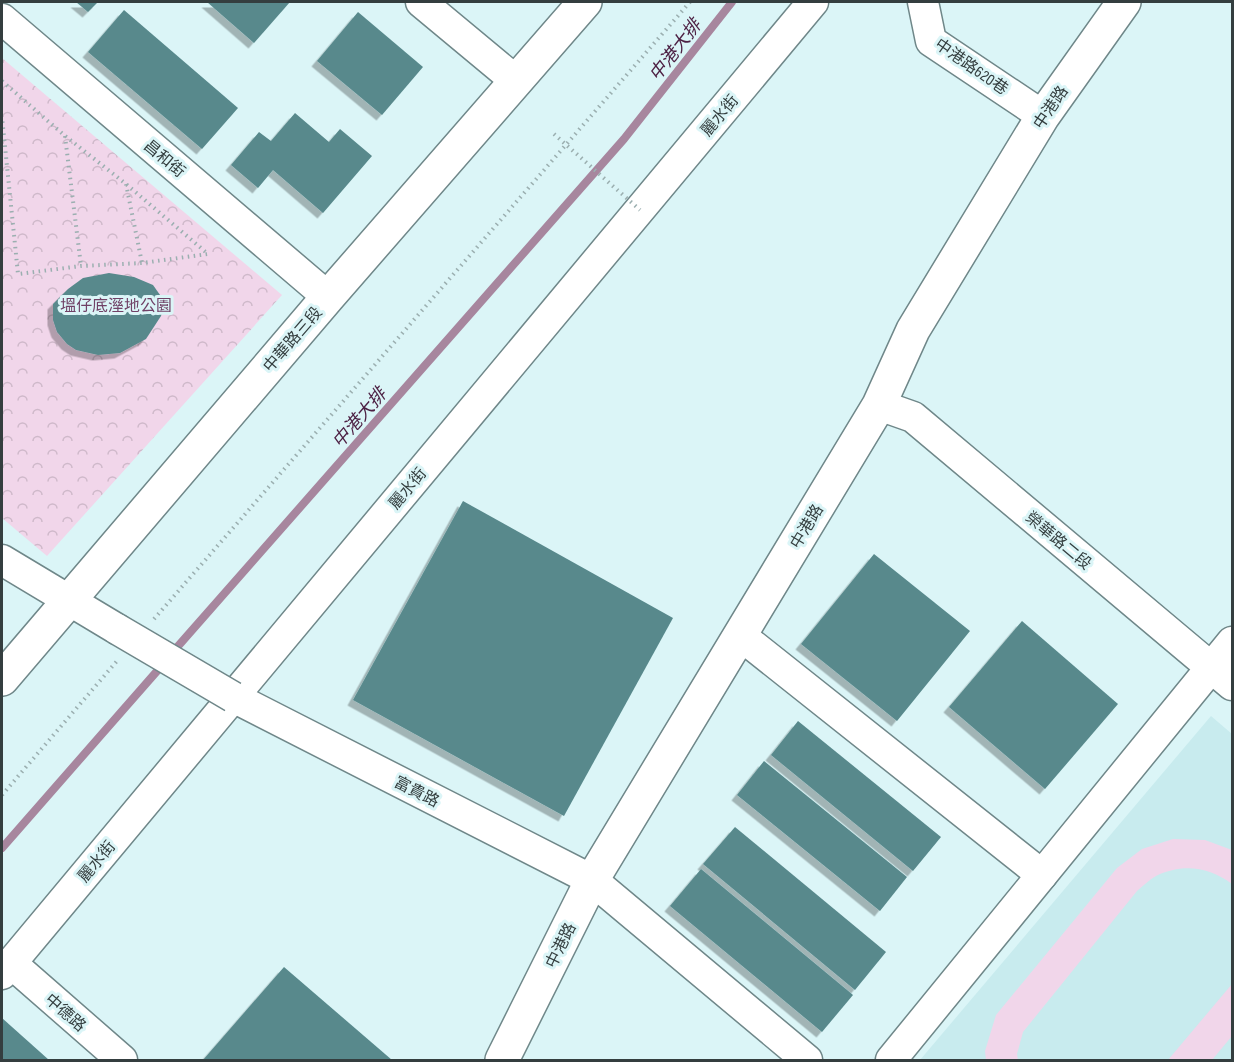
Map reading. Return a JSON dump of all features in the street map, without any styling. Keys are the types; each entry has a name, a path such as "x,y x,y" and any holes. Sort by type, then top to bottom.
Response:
{"street":[{"path":"421,2 516,81"},
{"name":"中華路三段","path":"2,679 328,297 585,2"},
{"name":"麗水街","path":"6,969 813,2"},
{"name":"中港路620巷","path":"923,2 932,40 1043,116"},
{"name":"中港路","path":"502,1060 592,880 879,405 913,330 1043,116 1124,2"},
{"name":"昌和街","path":"2,19 328,297"},
{"name":"榮華路二段","path":"879,405 914,417 1222,676"},
{"name":"富貴路","path":"2,560 233,697 592,880 807,1060"},
{"path":"740,635 1042,875"},
{"path":"891,1060 1042,875 1222,676 1233,642"},
{"name":"中德路","path":"6,969 122,1060"}],"path":[{"path":"2,795 126,635 690,2"},
{"path":"2,81 208,254 142,263 81,266 18,274 2,117"},
{"path":"554,134 640,210"},
{"path":"64,135 81,266"},
{"path":"126,183 142,263"}],"shaded area":[{"path":"1211,716 1232,734 1232,1060 920,1060"}],"green space":[{"name":"塭仔底溼地公園","path":"2,58 282,295 47,556 2,518"},
{"path":"1173,839 1205,840 1232,850 1232,884 1214,874 1186,868 1166,872 1151,879 1137,891 1023,1032 1017,1054 1018,1060 986,1060 985,1051 996,1015 1117,868 1142,849"},
{"path":"1232,984 1232,1036 1212,1060 1168,1060"}],"building":[{"path":"76,2 98,2 88,12"},
{"path":"207,2 290,2 254,43"},
{"path":"124,10 238,108 202,149 88,52"},
{"path":"358,12 423,67 382,115 317,61"},
{"path":"295,113 329,142 340,129 372,156 323,213 273,170 258,188 231,165 259,132 271,141"},
{"path":"109,273 134,277 153,285 165,302 161,316 146,339 120,353 98,355 76,350 67,344 57,332 53,320 53,304 83,278"},
{"path":"463,501 673,618 564,816 353,700"},
{"path":"874,554 970,631 897,721 801,644"},
{"path":"1022,621 1118,704 1045,789 949,707"},
{"path":"798,721 941,837 913,871 771,755"},
{"path":"764,761 907,877 880,911 737,795"},
{"path":"735,827 886,952 855,990 703,864"},
{"path":"701,869 853,995 822,1032 670,906"},
{"path":"284,967 392,1060 203,1060"},
{"path":"2,1018 49,1060 2,1060"}],"waterway":[{"name":"中港大排","path":"172,653 624,139 732,2"},
{"name":"中港大排","path":"2,848 165,662"}]}
